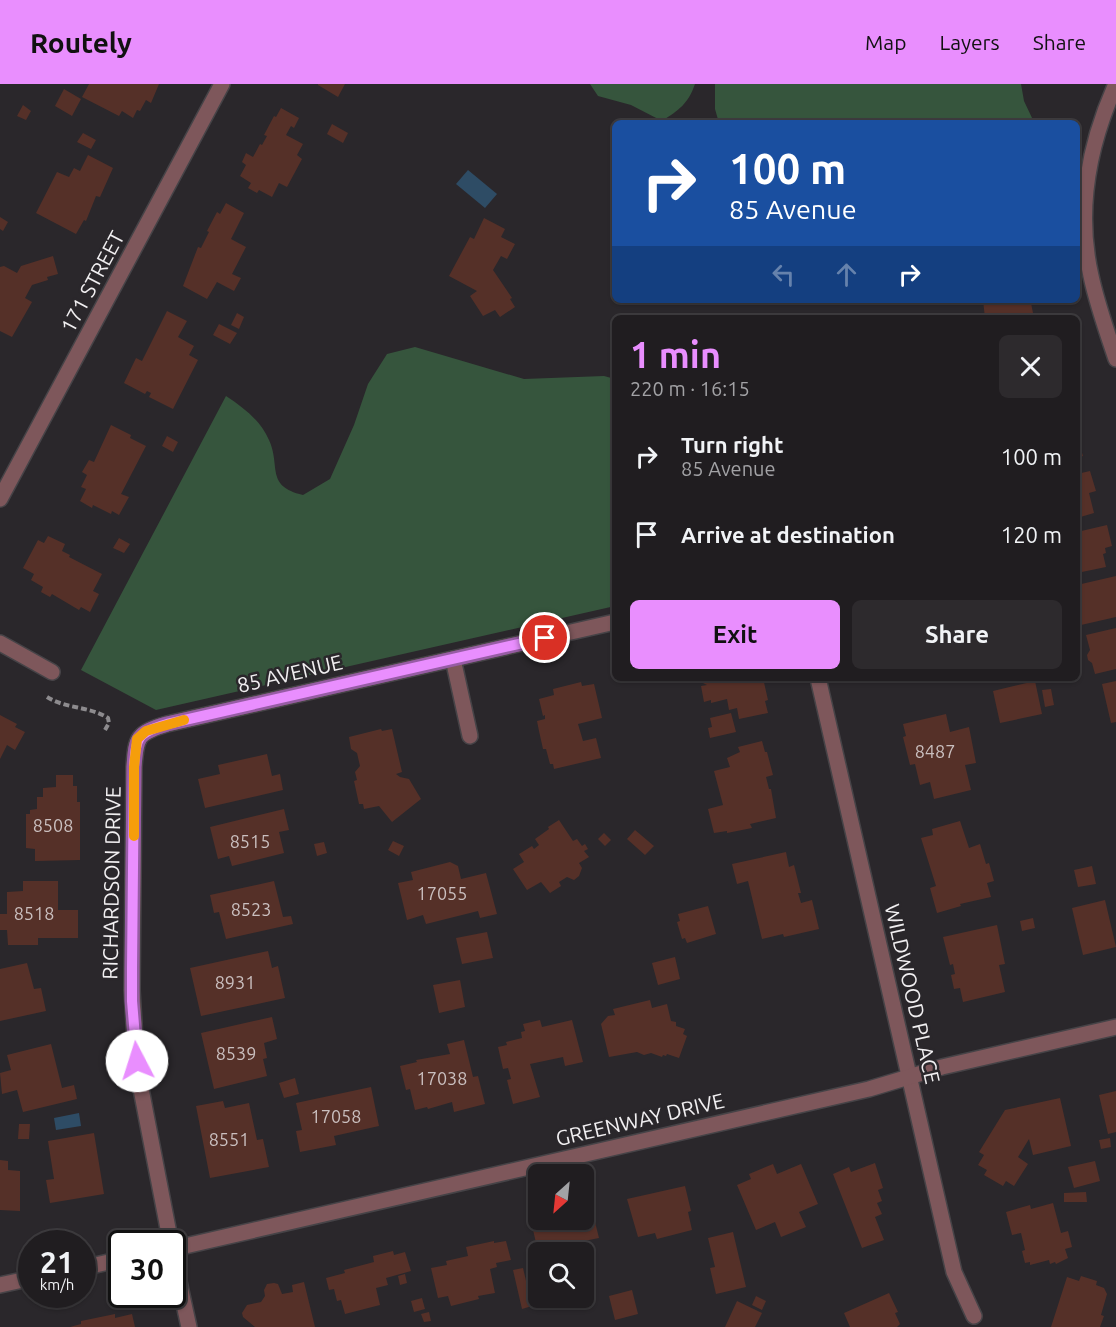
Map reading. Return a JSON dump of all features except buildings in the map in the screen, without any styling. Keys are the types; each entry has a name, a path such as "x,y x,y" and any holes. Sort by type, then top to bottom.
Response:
{"street":[{"name":"171 STREET","path":"0,499 222,84"},
{"path":"1116,84 1102,116 1091,152 1087,172 1085,216 1090,274 1116,359"},
{"name":"85 AVENUE","path":"140,736 146,731 167,724 612,623"},
{"path":"0,643 52,672"},
{"path":"453,658 470,736"},
{"name":"WILDWOOD PLACE","path":"819,681 954,1272 974,1316"},
{"name":"RICHARDSON DRIVE","path":"140,736 136,743 134,767 133,1023 141,1089 168,1230"},
{"name":"GREENWAY DRIVE","path":"186,1246 858,1092 942,1067 1116,1027"},
{"path":"0,1285 18,1281"},
{"path":"185,1308 189,1327"}],"path":[{"path":"47,697 62,705 87,709 108,718 105,730"}],"green space":[{"path":"590,84 695,84 682,106 663,120 631,105 598,96"},
{"path":"715,84 1021,84 1024,101 1033,120 718,120 715,109"},
{"path":"415,347 524,379 604,376 612,378 612,607 156,710 81,670 226,396 251,415 261,426 269,440 276,474 283,486 303,495 330,479 354,425 368,384 387,354"}],"water":[{"path":"468,170 497,194 485,208 456,184"},
{"path":"79,1113 81,1126 56,1130 54,1118"}],"slow traffic":[{"path":"134,836 134,767 137,739 146,731 184,720"}],"route":[{"path":"137,1061 132,1001 134,767 137,739 146,731 167,724 545,638"}]}
